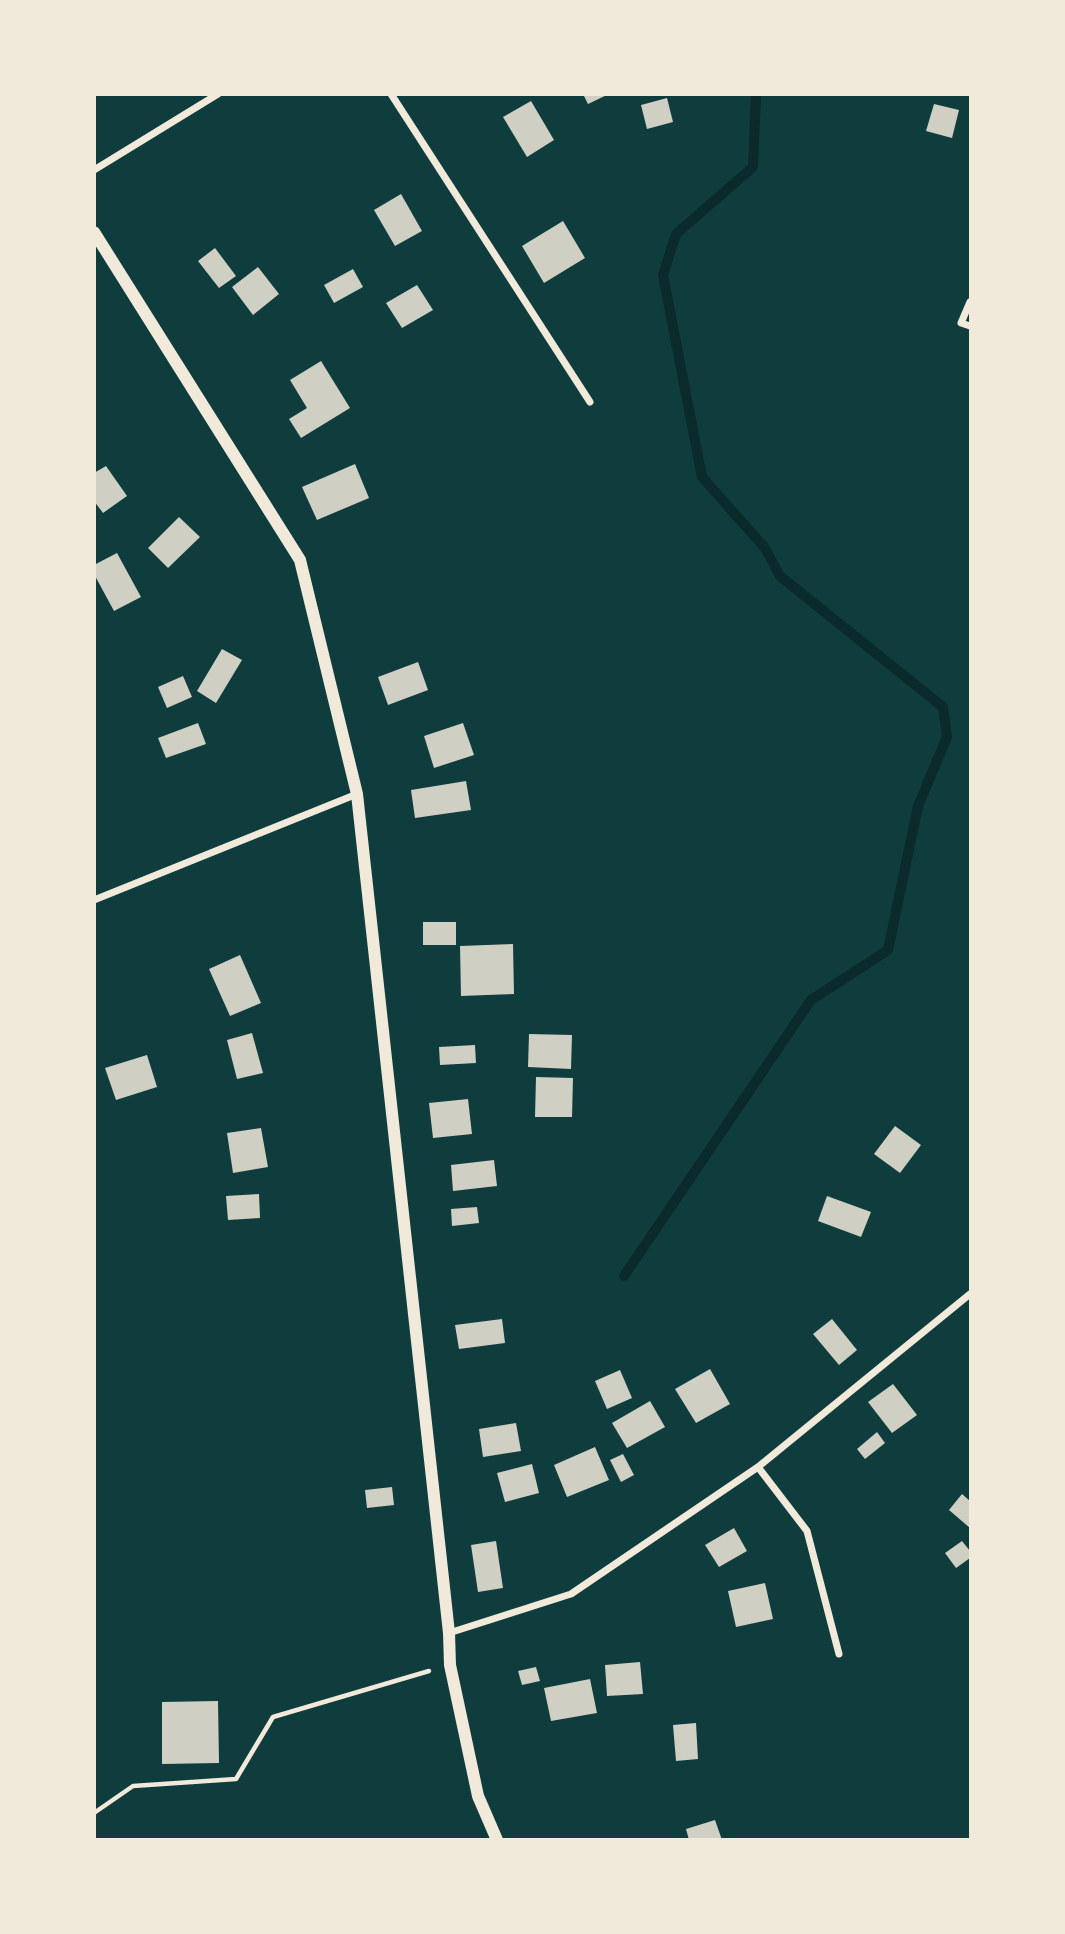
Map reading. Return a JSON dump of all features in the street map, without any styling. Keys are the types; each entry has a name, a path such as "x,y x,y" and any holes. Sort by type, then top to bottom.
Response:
{"street":[{"path":"94,170 218,94"},
{"path":"391,94 590,402"},
{"path":"94,232 300,560 357,794 449,1633 450,1665 478,1796 496,1839"},
{"path":"971,302 961,323 971,326"},
{"path":"94,900 357,794"},
{"path":"449,1633 571,1594 758,1467 971,1294"},
{"path":"758,1467 807,1531 839,1654"}],"path":[{"path":"94,1813 133,1786 236,1779 272,1717 450,1665"}],"building":[{"path":"583,94 609,94 588,104"},
{"path":"667,98 673,122 647,129 641,105"},
{"path":"531,101 554,140 527,157 503,117"},
{"path":"934,104 959,110 952,138 926,131"},
{"path":"401,194 422,231 395,246 374,210"},
{"path":"563,221 585,258 544,283 522,246"},
{"path":"215,248 236,276 219,288 198,261"},
{"path":"258,267 279,294 253,315 232,287"},
{"path":"353,269 363,287 334,303 324,285"},
{"path":"417,285 433,310 402,328 386,303"},
{"path":"321,361 350,408 301,438 289,419 307,408 290,380"},
{"path":"355,464 369,498 317,520 302,487"},
{"path":"106,466 127,496 103,513 94,501 94,473"},
{"path":"179,517 200,537 168,568 148,548"},
{"path":"117,553 141,597 114,611 94,574 94,565"},
{"path":"222,649 242,660 216,703 197,691"},
{"path":"418,662 428,690 388,705 378,677"},
{"path":"183,676 192,697 167,708 158,687"},
{"path":"198,723 206,744 166,758 158,738"},
{"path":"463,723 474,755 434,768 424,736"},
{"path":"466,781 471,810 415,818 411,790"},
{"path":"423,922 456,922 456,945 423,945"},
{"path":"513,944 514,994 461,996 460,946"},
{"path":"240,955 261,1003 230,1016 209,969"},
{"path":"252,1033 263,1073 237,1079 227,1040"},
{"path":"529,1034 572,1035 571,1069 528,1067"},
{"path":"475,1045 476,1063 440,1065 439,1047"},
{"path":"147,1055 157,1087 116,1100 105,1068"},
{"path":"536,1077 573,1078 572,1117 535,1117"},
{"path":"468,1099 472,1134 433,1138 429,1103"},
{"path":"895,1126 921,1145 900,1173 874,1154"},
{"path":"261,1128 268,1167 233,1173 227,1133"},
{"path":"494,1160 497,1186 453,1191 451,1165"},
{"path":"259,1194 260,1218 228,1220 226,1196"},
{"path":"827,1196 871,1212 861,1237 818,1221"},
{"path":"477,1207 479,1223 452,1226 451,1209"},
{"path":"502,1319 505,1343 459,1349 455,1325"},
{"path":"832,1319 857,1350 839,1365 813,1334"},
{"path":"710,1369 730,1404 696,1423 675,1389"},
{"path":"620,1370 632,1398 607,1409 595,1381"},
{"path":"893,1384 917,1415 892,1433 868,1402"},
{"path":"650,1401 665,1427 627,1448 612,1423"},
{"path":"516,1423 521,1451 483,1457 479,1429"},
{"path":"877,1432 885,1443 865,1459 857,1449"},
{"path":"595,1447 609,1480 567,1497 554,1465"},
{"path":"623,1454 634,1475 621,1482 610,1460"},
{"path":"532,1464 539,1493 505,1502 497,1473"},
{"path":"392,1487 394,1505 367,1508 365,1490"},
{"path":"962,1494 970,1501 970,1528 949,1510"},
{"path":"734,1528 747,1551 719,1567 705,1545"},
{"path":"496,1541 503,1588 478,1592 471,1545"},
{"path":"962,1541 970,1551 970,1558 956,1568 945,1553"},
{"path":"765,1583 773,1619 736,1627 728,1591"},
{"path":"640,1662 643,1694 607,1696 605,1665"},
{"path":"536,1667 540,1681 522,1685 518,1671"},
{"path":"590,1679 597,1713 551,1721 544,1688"},
{"path":"218,1701 219,1763 162,1764 162,1702"},
{"path":"696,1723 698,1759 676,1761 673,1725"},
{"path":"715,1820 722,1840 689,1840 686,1829"}],"waterway":[{"path":"624,1276 811,1000 888,950 918,806 947,737 943,707 780,576 765,548 702,477 663,275 676,234 753,167 756,94"}]}
